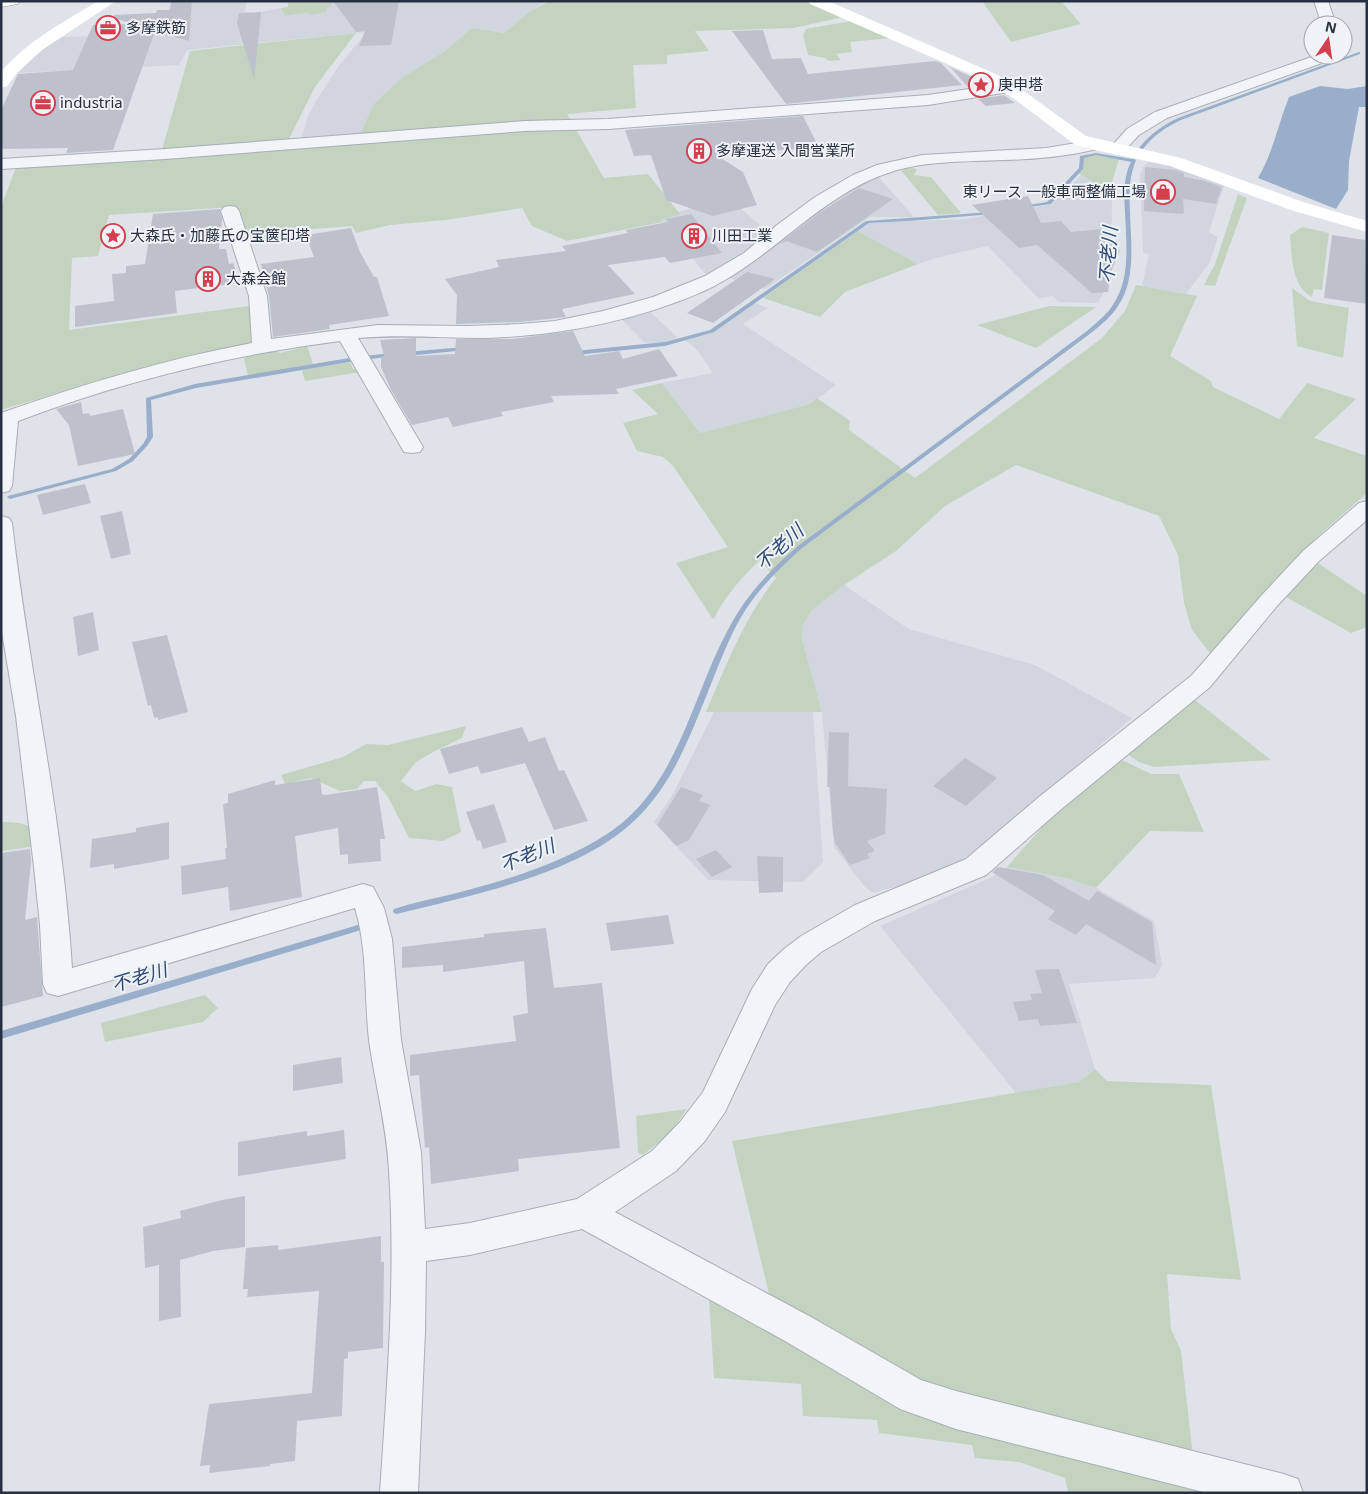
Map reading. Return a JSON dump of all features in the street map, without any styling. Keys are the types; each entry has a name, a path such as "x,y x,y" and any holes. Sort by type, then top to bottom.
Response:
{"main road":[{"path":"1,3 13,1"},
{"path":"1,83 25,55 43,41 96,6 109,1"},
{"path":"815,1 992,78 1010,88 1070,134 1095,145 1175,162 1297,206 1367,227"}],"street":[{"path":"1321,1 1326,15"},
{"path":"1118,150 1133,132 1161,115 1303,65"},
{"path":"1,164 174,153 525,126 608,124 890,103 928,100 1010,88"},
{"path":"1,486 4,420 35,407 130,377 184,363 346,334 389,330 525,331 563,326 608,316 709,282 763,248 789,224 832,195 882,169 937,159 1067,151 1095,145"},
{"path":"230,211 258,296 262,348"},
{"path":"346,334 412,447"},
{"path":"409,1247 470,1239 585,1213 664,1161 692,1132 714,1102 763,998 779,973 794,957 811,944 865,913 976,868 1049,804 1201,681 1310,556 1367,508"},
{"path":"1,522 9,601 29,716 48,866 55,925 58,984 364,894 370,906 376,931 383,1022 406,1168 409,1247 406,1362 399,1493"},
{"path":"585,1213 798,1329 913,1396 956,1410 1284,1493"}],"shaded area":[{"path":"171,1 247,1 244,15 281,8 285,16 326,8 336,1 545,1 504,33 472,28 445,51 358,139 300,143 308,116 316,101 340,64 367,32 187,50 179,65 17,73 32,56 59,37 137,35 165,21"},
{"path":"1150,160 1225,183 1209,232 1218,237 1210,262 1186,294 1142,286 1149,254 1143,253 1140,174 1143,167"},
{"path":"1081,175 1112,193 1111,279 1098,303 1058,302 1053,296 1041,298 1040,300 988,246 918,264 858,231 869,223 966,219 1052,204"},
{"path":"878,176 914,217 870,217 765,289 726,277 840,194"},
{"path":"728,198 770,233 749,252 707,276 661,220 679,214 678,212"},
{"path":"752,302 768,308 743,324 836,385 810,404 700,433 662,383 713,373 697,350 684,339 713,332"},
{"path":"646,308 678,338 661,343 645,343 619,317"},
{"path":"844,585 909,629 1035,665 1132,718 997,834 956,864 922,879 873,893 865,887 834,847 822,712 802,639 803,625 812,610"},
{"path":"714,712 813,712 823,862 803,882 708,880 654,822 673,794"},
{"path":"1007,867 1066,878 1096,888 1154,921 1162,965 1155,978 1069,984 1095,1069 1079,1082 1016,1093 880,926 992,877"}],"green space":[{"path":"288,1 336,1 327,8 326,12 310,15 309,12 285,16 281,8 288,7"},
{"path":"549,1 808,1 843,17 794,28 695,31 709,51 667,55 667,64 633,65 636,108 567,114 604,178 648,174 680,214 661,220 663,222 567,241 532,226 522,208 446,220 390,225 356,233 352,226 289,231 289,238 245,242 235,207 109,215 98,256 72,258 69,330 249,306 253,342 246,347 183,358 131,371 1,410 1,207 18,162 161,153 190,51 356,33 315,87 287,143 358,139 374,104 402,78 445,51 472,28 504,33 528,13"},
{"path":"982,1 1061,1 1081,24 1011,42"},
{"path":"851,21 890,38 850,42 852,52 836,54 841,60 829,61 825,58 808,55 803,35 806,29"},
{"path":"1096,155 1119,159 1112,182 1112,193 1078,173 1082,168 1083,157"},
{"path":"899,168 917,169 914,175 931,177 961,213 938,215"},
{"path":"1238,194 1247,198 1215,286 1204,285 1215,264"},
{"path":"1302,227 1329,233 1322,290 1314,289 1312,297 1300,286 1292,261 1290,235"},
{"path":"858,231 918,264 845,292 820,317 763,298"},
{"path":"1136,285 1197,296 1170,356 1211,381 1213,387 1279,419 1307,383 1356,399 1314,438 1367,456 1367,493 1318,536 1210,653 1192,630 1184,603 1178,555 1159,516 1016,465 945,506 896,551 844,585 812,610 803,625 802,639 822,712 706,712 728,659 745,626 754,609 776,578 760,560 734,588 714,619 712,618 676,563 728,547 673,466 663,457 637,451 623,423 658,414 632,390 662,383 700,433 810,404 817,398 850,421 849,430 915,478 1102,338 1125,311"},
{"path":"1292,288 1310,301 1349,308 1343,358 1297,346"},
{"path":"1049,306 1096,307 1036,348 977,325"},
{"path":"307,345 313,364 248,376 244,359 249,355 273,350 280,353"},
{"path":"350,362 353,369 359,368 361,372 305,381 302,370"},
{"path":"1318,563 1367,596 1367,627 1351,633 1286,597"},
{"path":"1195,700 1271,760 1154,767 1139,762 1126,753 1140,739"},
{"path":"466,726 462,738 416,762 401,781 415,791 436,784 452,787 461,832 443,841 409,838 388,797 375,781 364,781 357,789 340,791 311,778 285,784 281,775 343,757 366,744 388,745"},
{"path":"1116,760 1122,760 1151,774 1179,774 1204,832 1150,831 1096,888 1066,878 1007,867 1043,826"},
{"path":"1,822 20,823 32,828 36,831 35,843 30,847 1,851"},
{"path":"205,995 218,1008 203,1022 105,1042 101,1023"},
{"path":"1095,1069 1107,1081 1211,1085 1241,1280 1167,1274 1171,1329 1181,1351 1193,1456 948,1393 897,1371 770,1298 732,1141 1079,1082"},
{"path":"687,1109 670,1133 643,1155 638,1153 636,1116"},
{"path":"709,1298 824,1353 1231,1493 1068,1493 1065,1478 1019,1462 975,1458 972,1445 879,1433 877,1420 803,1416 801,1384 714,1378"}],"water":[{"path":"1320,86 1348,89 1367,86 1367,107 1359,107 1349,161 1348,190 1336,209 1258,178 1272,149 1289,97"}],"building":[{"path":"172,1 192,1 189,41 155,31 113,150 66,153 68,148 1,149 1,110 18,74 73,70 93,25 133,24 114,18 114,15 156,13 157,10 170,10"},
{"path":"333,1 399,1 391,45 359,46 365,31 356,32"},
{"path":"261,12 254,79 237,23 239,13"},
{"path":"763,30 772,59 801,58 808,74 935,61 941,63 962,85 786,104 732,31"},
{"path":"950,67 985,83 988,84 968,87"},
{"path":"1004,95 1015,103 986,106 978,99"},
{"name":"多摩運送 入間営業所","path":"803,116 816,142 794,144 796,149 716,155 743,172 757,205 713,216 666,200 651,155 634,156 625,130"},
{"path":"1145,167 1175,170 1184,173 1184,177 1222,187 1216,204 1183,199 1184,213 1182,214 1144,211"},
{"path":"859,188 893,199 817,252 790,241 780,243 822,211"},
{"path":"1028,196 1041,223 1061,221 1071,232 1102,229 1120,251 1110,274 1108,292 1092,293 1037,245 1019,248 972,205"},
{"path":"220,209 222,219 219,249 226,249 229,264 233,263 240,283 175,291 177,313 75,327 75,306 114,301 112,274 126,273 126,266 145,264 153,214"},
{"path":"691,214 722,253 670,263 665,257 608,265 635,294 562,309 566,317 521,322 456,324 457,295 445,279 499,267 496,260 566,251 562,246 628,233 626,230 668,222 666,219"},
{"path":"351,228 360,252 374,277 377,277 389,316 329,325 330,329 273,337 269,296 261,264 314,257 306,235"},
{"path":"1332,235 1365,240 1367,304 1324,298"},
{"path":"747,272 775,279 713,323 687,313"},
{"path":"573,331 585,356 619,351 623,359 659,349 678,376 616,389 619,394 551,396 554,402 501,412 503,416 453,427 448,417 412,425 391,390 381,367 381,357 384,356 380,340 416,338 416,356 455,354 456,339 513,339"},
{"path":"81,402 83,414 89,413 90,416 123,409 135,454 78,466 69,425 56,409"},
{"path":"85,484 91,503 43,515 37,495"},
{"path":"122,511 131,554 111,559 100,516"},
{"path":"93,612 99,650 78,656 73,617"},
{"path":"167,635 188,712 158,720 158,717 154,718 151,705 148,706 132,642"},
{"path":"522,727 529,742 545,737 559,771 564,770 588,821 554,830 525,763 481,774 478,766 449,774 440,749"},
{"path":"829,732 849,733 848,786 887,789 885,834 867,841 875,851 867,854 870,858 850,865 835,843 833,833 830,787 827,787"},
{"path":"965,758 997,778 966,806 933,786"},
{"path":"320,778 322,794 326,795 377,787 385,839 380,839 381,861 348,864 348,854 340,855 338,828 295,836 302,897 230,911 228,887 182,895 181,866 226,859 225,848 227,848 223,804 228,803 228,794 275,780 275,785"},
{"path":"681,787 703,795 699,801 710,805 689,840 676,846 657,825"},
{"path":"494,804 507,842 483,849 480,840 477,841 466,812"},
{"path":"169,822 169,859 114,869 114,864 90,868 92,839 136,832 136,828"},
{"path":"30,849 31,862 25,920 37,917 43,996 1,1007 1,853"},
{"path":"716,850 732,867 712,877 696,859"},
{"path":"757,856 783,857 783,892 759,893"},
{"path":"998,867 1043,875 1089,901 1097,891 1152,922 1156,965 1086,924 1076,935 1048,919 1055,911 992,872"},
{"path":"668,915 674,944 611,951 606,923"},
{"path":"546,928 554,988 602,983 620,1148 518,1159 519,1171 431,1184 429,1147 425,1148 419,1075 410,1076 410,1055 516,1041 513,1016 528,1013 524,961 443,972 443,965 402,968 402,947 484,937 484,934"},
{"path":"1059,969 1077,1023 1040,1026 1038,1019 1019,1021 1013,1002 1032,1000 1030,994 1042,993 1035,970"},
{"path":"341,1057 343,1083 293,1091 293,1065"},
{"path":"344,1130 346,1159 238,1176 238,1142 307,1131 307,1136"},
{"path":"245,1196 245,1247 213,1251 180,1260 181,1317 159,1321 159,1265 145,1268 143,1227 181,1218 180,1211"},
{"path":"381,1236 381,1262 384,1262 383,1348 348,1352 348,1358 344,1359 342,1416 297,1421 295,1461 209,1473 210,1465 200,1466 209,1404 312,1393 319,1291 247,1297 248,1289 243,1289 246,1248 278,1245 278,1250"}],"waterway":[{"name":"不老川","path":"1141,148 1148,139 1168,124 1359,53"},
{"path":"1022,207 1049,203 1081,168 1082,157 1096,154 1133,161"},
{"name":"不老川","path":"397,911 507,882 561,862 610,836 637,813 655,792 673,764 733,626 751,597 774,571 800,547 1089,332 1115,306 1123,292 1128,269 1127,190 1129,172 1134,160"},
{"path":"575,353 665,344 712,331 868,222 991,213"},
{"path":"406,354 465,349"},
{"path":"10,497 114,470 131,460 150,437 148,399 195,386 355,359 392,355"},
{"name":"不老川","path":"1,1035 368,925"}],"place":[{"name":"多摩鉄筋","path":"108,28"},
{"name":"庚申塔","path":"981,85"},
{"name":"industria","path":"43,103"},
{"name":"多摩運送 入間営業所","path":"699,151"},
{"name":"東リース 一般車両整備工場","path":"1163,192"},
{"name":"大森氏・加藤氏の宝篋印塔","path":"113,236"},
{"name":"川田工業","path":"694,236"},
{"name":"大森会館","path":"208,279"}]}
